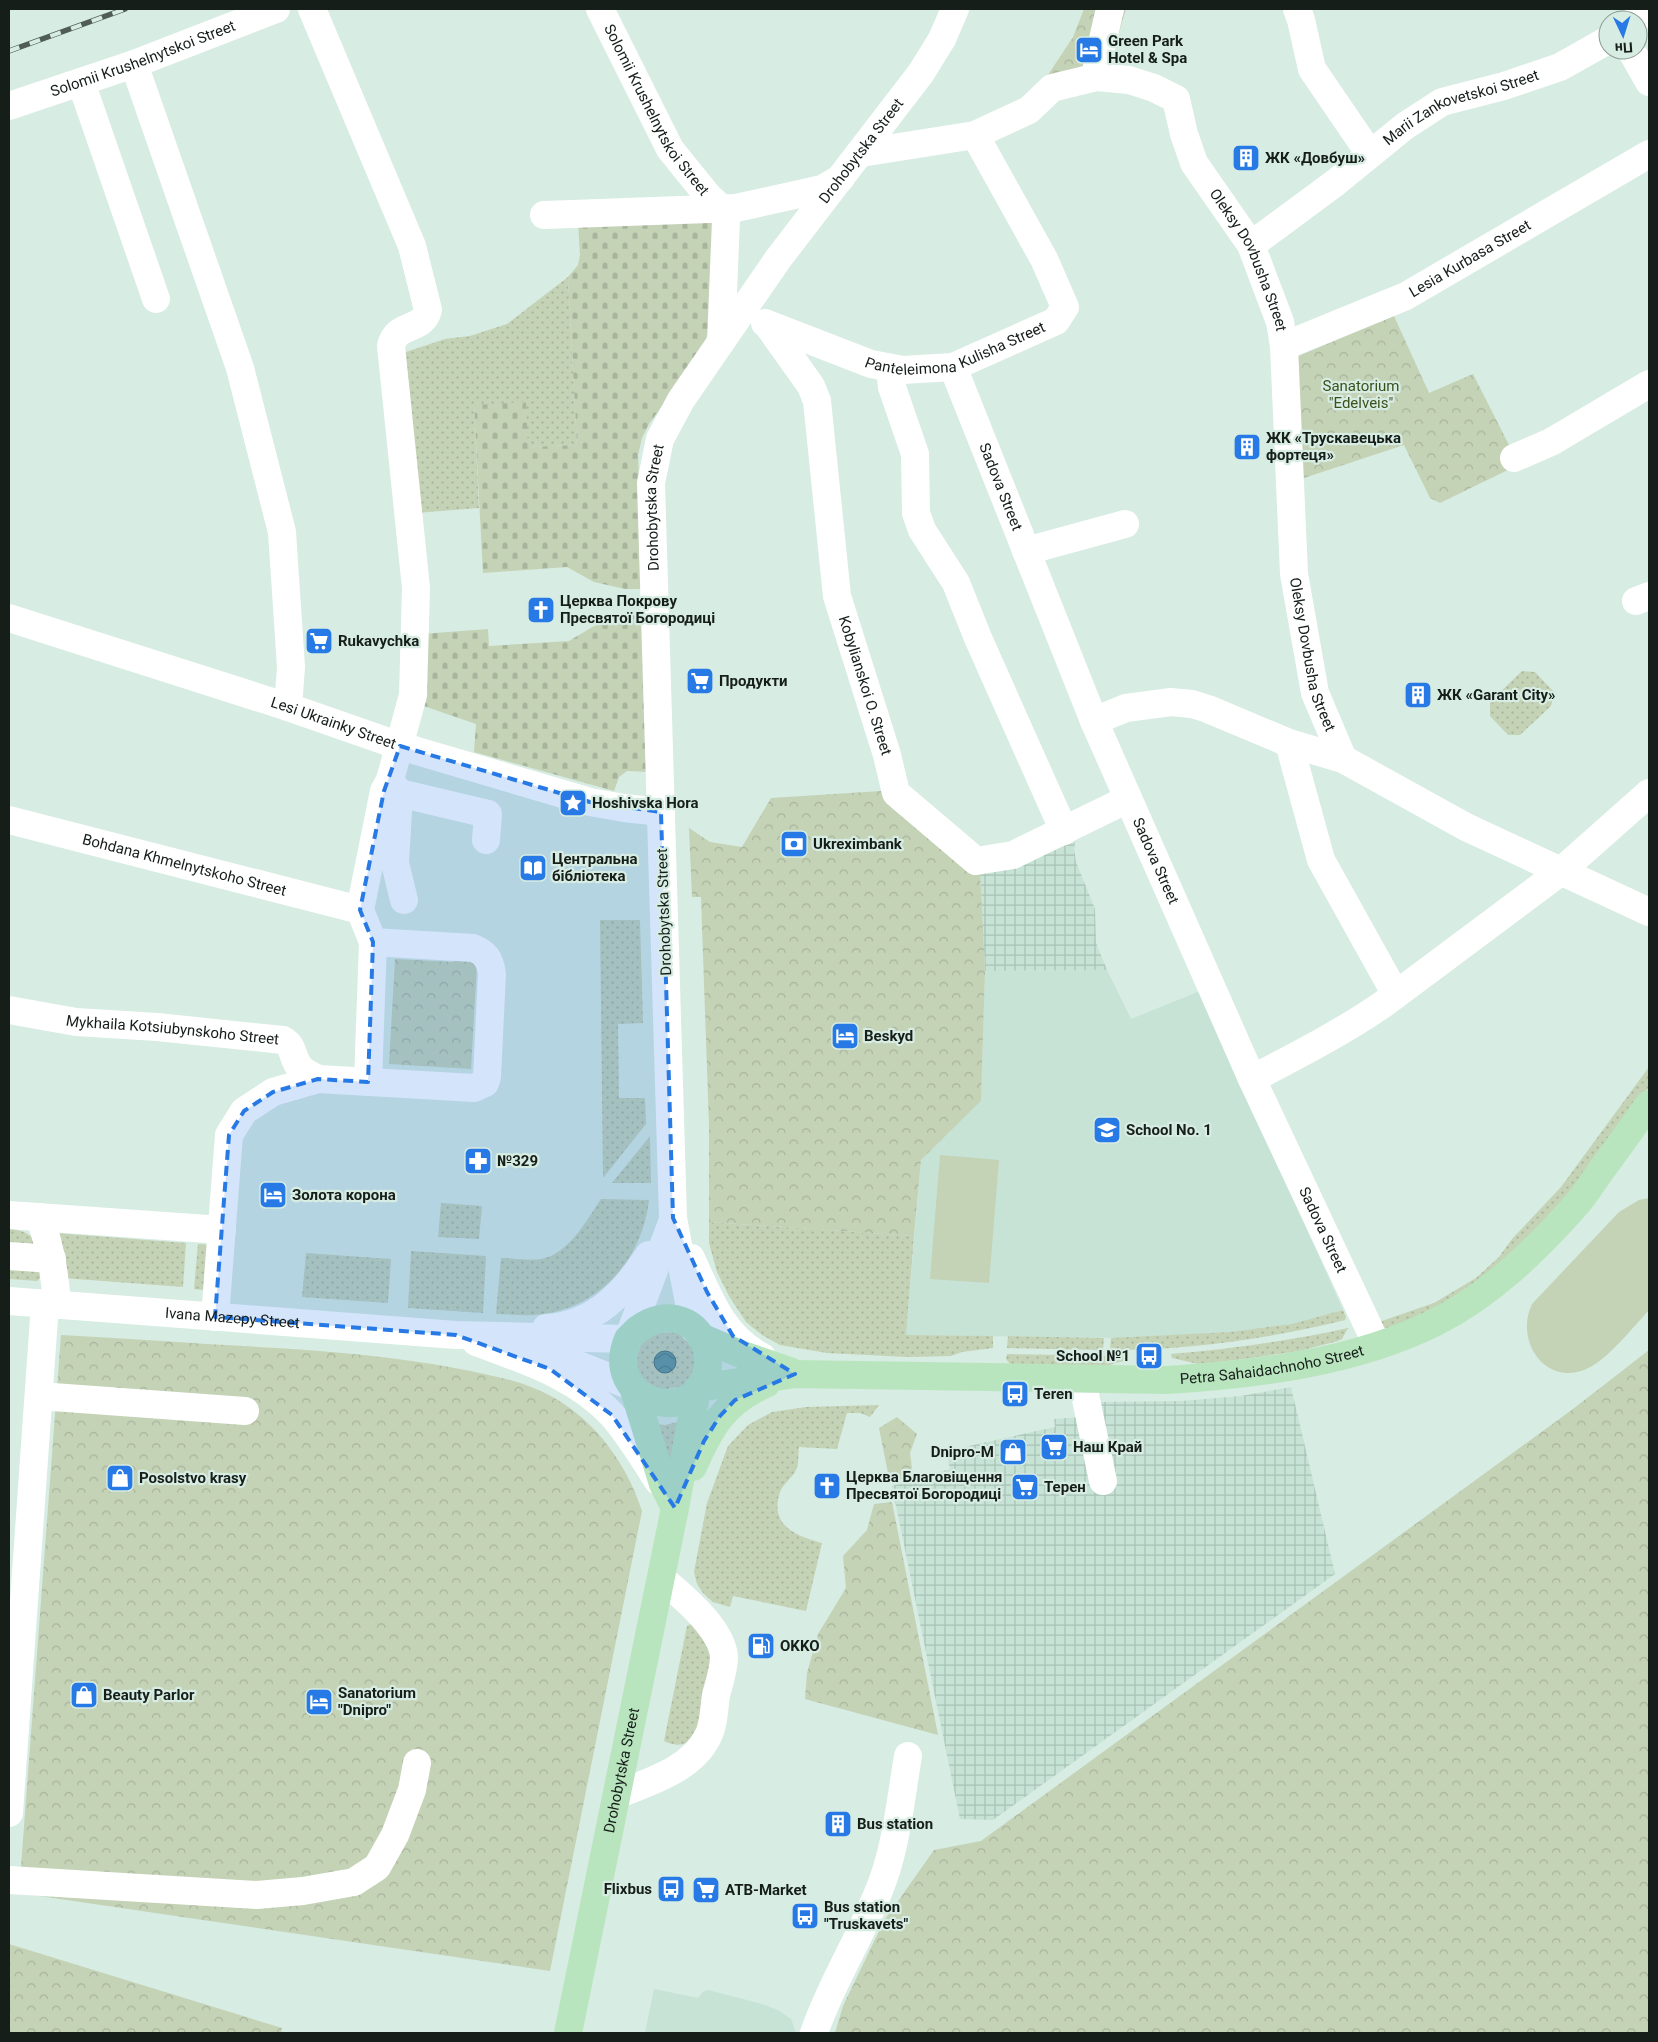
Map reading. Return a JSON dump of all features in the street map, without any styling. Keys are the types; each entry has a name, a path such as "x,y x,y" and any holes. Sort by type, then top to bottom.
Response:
{"main road":[{"name":"Petra Sahaidachnoho Street","path":"795,1374 1167,1380 1212,1377 1318,1361 1377,1345 1437,1321 1493,1285 1507,1273 1576,1205 1649,1104"},
{"path":"675,1508 663,1484 633,1388 624,1372 623,1355 629,1338 638,1328 660,1318 682,1321 698,1333 744,1355 795,1374"},
{"path":"675,1508 698,1389 708,1368 706,1346 698,1333"},
{"path":"633,1388 645,1399 659,1403 672,1403 686,1398 698,1389 795,1374"},
{"path":"675,1508 704,1441 720,1416 736,1400 763,1385 795,1374"},
{"name":"Drohobytska Street","path":"568,2033 675,1508"}],"street":[{"name":"Solomii Krushelnytskoi Street","path":"9,106 134,64 276,9"},
{"path":"312,9 412,246 428,310 426,317 419,324 402,330 393,337 391,346 416,588 413,695 400,746 395,786 395,863 404,900"},
{"name":"Solomii Krushelnytskoi Street","path":"600,9 670,149 708,196 720,207 726,220 721,342"},
{"name":"Drohobytska Street","path":"673,1218 651,483 660,439 681,400 778,259 921,73 942,39 955,9"},
{"path":"1098,77 1097,65 1110,9"},
{"path":"1297,9 1312,69 1370,154"},
{"name":"Marii Zankovetskoi Street","path":"1251,244 1334,183 1405,126 1442,102 1504,86 1560,67 1598,46"},
{"path":"1637,60 1649,82"},
{"path":"134,64 240,368 282,532 291,667 288,707"},
{"name":"Oleksy Dovbusha Street","path":"861,153 975,134 1029,110 1052,88 1098,77 1129,80 1154,88 1176,99 1184,134 1194,163 1251,244 1280,322 1284,346 1294,574 1315,693 1343,759"},
{"path":"81,82 156,299"},
{"name":"Panteleimona Kulisha Street","path":"741,312 871,364 902,370 953,367 1056,321 1065,307 1044,259 975,134"},
{"name":"Lesia Kurbasa Street","path":"1284,346 1406,296 1649,154"},
{"name":"Solomii Krushelnytskoi Street","path":"720,207 736,208 822,189 842,178"},
{"path":"544,215 720,207"},
{"name":"Kobylianskoi O. Street","path":"767,324 811,386 817,401 837,596 887,755 896,793 976,860 1013,855 1128,799"},
{"name":"Sadova Street","path":"953,367 1094,721 1252,1079 1377,1345"},
{"path":"890,369 892,387 915,454 916,513 922,530 956,583 978,638 1064,831"},
{"path":"1514,458 1551,442 1649,384"},
{"path":"1026,551 1125,524"},
{"name":"Lesi Ukrainky Street","path":"9,618 288,707 400,746 590,802 661,812"},
{"name":"Oleksy Dovbusha Street","path":"1094,721 1126,708 1171,702 1192,704 1290,743 1343,759 1466,827 1649,912"},
{"path":"1290,743 1321,860 1396,993"},
{"path":"368,1082 373,942 360,910 384,792 395,786 488,814 486,840"},
{"path":"1252,1079 1359,1020 1560,872 1649,793"},
{"name":"Bohdana Khmelnytskoho Street","path":"9,820 360,910"},
{"path":"215,1316 229,1135 244,1111 273,1092 318,1079 474,1088 485,1082 487,1077 492,974 490,961 482,951 473,948 373,942"},
{"name":"Mykhaila Kotsiubynskoho Street","path":"9,1010 76,1022 157,1027 283,1040 289,1043 298,1066 306,1073 318,1079"},
{"path":"9,1215 222,1230"},
{"path":"9,1813 16,1613 39,1396 51,1304 52,1259 39,1217"},
{"path":"673,1218 698,1333"},
{"path":"456,1335 551,1328 579,1321 597,1312 619,1295 634,1279 673,1218"},
{"path":"456,1335 629,1338 673,1218"},
{"path":"673,1218 721,1320 733,1336 758,1355 795,1374"},
{"path":"9,1256 52,1259"},
{"name":"Ivana Mazepy Street","path":"9,1301 456,1335"},
{"path":"456,1335 556,1356 633,1388"},
{"path":"456,1335 550,1369 588,1394 612,1415 634,1444 675,1508"},
{"path":"1082,1380 1103,1480"},
{"path":"39,1396 245,1411"},
{"path":"617,1795 663,1776 684,1763 709,1736 724,1658 720,1644 714,1632 700,1614 661,1578"},
{"path":"814,2033 827,1996 857,1940 882,1880 891,1852 908,1756"},
{"path":"9,1880 257,1895 303,1891 354,1882 377,1867 395,1835 412,1790 417,1763"}],"highlighted area":[{"path":"400,746 590,802 661,812 673,1218 707,1292 733,1336 795,1374 735,1400 720,1416 704,1441 675,1508 612,1415 550,1369 456,1335 215,1317 229,1135 244,1111 273,1092 318,1079 368,1082 373,942 360,910 384,791"}],"shaded area":[{"path":"1075,842 1076,862 1095,909 1096,943 1107,970 985,971 980,870 1006,867"},
{"name":"School No. 1","path":"1107,970 1131,1019 1200,991 1343,1310 1292,1324 1230,1332 1121,1338 906,1335 921,1160 981,1101 985,971"},
{"path":"1291,1387 1335,1574 993,1820 960,1819 892,1486 950,1469 946,1451 1055,1427 1054,1419 1080,1417 1101,1402 1182,1401 1241,1396"},
{"path":"654,1989 698,1998 703,1992 708,1990 762,2004 778,2010 791,2019 796,2033 645,2033"}],"green space":[{"name":"Green Park Hotel & Spa","path":"1084,9 1126,9 1110,63 1046,78 1073,37"},
{"path":"713,216 710,326 703,349 649,424 642,438 638,455 643,589 625,589 594,582 567,567 483,573 474,405 526,402 528,447 577,445 568,277 578,265 580,255 578,221"},
{"path":"568,277 577,445 528,447 474,406 479,508 416,513 403,353 445,339 470,336 507,324"},
{"name":"Sanatorium \"Edelveis\"","path":"1394,316 1429,393 1473,374 1514,455 1514,467 1440,503 1430,498 1404,445 1301,479 1296,357"},
{"path":"625,615 644,615 650,772 627,771 619,777 614,791 474,752 476,724 418,704 422,634 488,629 489,646 569,641 594,626"},
{"path":"1522,671 1535,672 1554,692 1551,706 1520,735 1508,735 1490,716 1490,702"},
{"name":"Beskyd","path":"881,791 980,870 985,971 981,1101 921,1160 914,1236 709,1222 709,1126 701,897 692,897 689,828 710,842 742,847 771,798"},
{"path":"600,920 640,920 643,1023 618,1024 619,1098 645,1098 646,1124 603,1178"},
{"path":"457,956 477,964 471,1069 389,1064 395,959 453,962"},
{"path":"1649,1067 1649,1087 1566,1199 1505,1265 1438,1310 1389,1328 1383,1328 1379,1322 1434,1303 1476,1278 1499,1257 1512,1239 1561,1187"},
{"path":"650,1136 651,1183 612,1183"},
{"path":"940,1155 999,1160 989,1283 930,1279"},
{"path":"1649,1198 1649,1310 1610,1352 1592,1366 1569,1373 1556,1371 1545,1365 1536,1356 1530,1344 1527,1331 1532,1304 1619,1212 1639,1200"},
{"path":"601,1199 649,1200 645,1222 637,1243 626,1262 613,1278 597,1292 578,1304 558,1311 535,1315 496,1314 501,1258 541,1259 560,1251 576,1235"},
{"path":"441,1203 482,1206 479,1239 438,1237"},
{"path":"709,1222 914,1236 906,1335 993,1336 993,1348 962,1352 951,1356 908,1357 827,1353 780,1345 762,1335 746,1322 729,1296 717,1272 709,1243"},
{"path":"9,1228 24,1232 37,1240 39,1247 9,1251"},
{"path":"55,1233 186,1243 183,1287 63,1278"},
{"path":"198,1244 215,1245 211,1291 194,1289"},
{"path":"411,1251 486,1256 483,1313 408,1308"},
{"path":"306,1253 391,1259 388,1303 302,1297"},
{"path":"9,1264 40,1266 43,1275 37,1281 9,1279"},
{"path":"1343,1310 1346,1317 1345,1320 1287,1333 1198,1346 1110,1350 1111,1338 1230,1332 1292,1324"},
{"path":"1348,1328 1342,1339 1338,1341 1299,1351 1198,1364 1172,1358 1171,1354 1260,1344"},
{"path":"676,1332 691,1342 697,1365 685,1386 656,1391 635,1370 641,1344 650,1336"},
{"name":"Sanatorium \"Dnipro\"","path":"61,1335 322,1351 391,1358 460,1369 509,1380 545,1393 571,1409 598,1433 609,1447 628,1478 642,1511 550,1971 19,1893"},
{"path":"1008,1336 1104,1338 1103,1350 1007,1348"},
{"path":"1649,1350 1649,2033 835,2033 843,2006 884,1921 934,1850 981,1841 1573,1409"},
{"path":"1007,1354 1123,1356 1123,1361 1101,1366 1010,1364 1006,1359"},
{"path":"879,1405 870,1417 860,1413 847,1413 837,1449 799,1447 797,1468 780,1492 778,1513 787,1528 803,1537 822,1543 806,1611 733,1596 730,1607 713,1602 697,1584 694,1572 707,1503 728,1446 748,1425 772,1412 806,1407"},
{"path":"897,1417 917,1434 910,1453 913,1476 890,1483 879,1428"},
{"path":"681,1421 667,1477 649,1423 665,1425"},
{"path":"892,1502 938,1735 805,1699 807,1673 818,1634 846,1588 843,1556 867,1530 874,1504"},
{"path":"691,1624 715,1653 705,1715 699,1730 690,1740 679,1745 664,1741 687,1626"},
{"path":"9,1944 282,2028 281,2033 9,2033"}],"water":[{"path":"665,1351 673,1354 676,1362 673,1370 665,1373 657,1370 654,1362 657,1354"}],"railway":[{"path":"9,51 125,9"}],"place":[{"name":"Green Park Hotel & Spa","path":"1089,50"},
{"name":"ЖК «Довбуш»","path":"1246,158"},
{"name":"ЖК «Трускавецька фортеця»","path":"1247,447"},
{"name":"Церква Покрову Пресвятої Богородиці","path":"541,610"},
{"name":"Rukavychka","path":"319,641"},
{"name":"Продукти","path":"700,681"},
{"name":"ЖК «Garant City»","path":"1418,695"},
{"name":"Hoshivska Hora","path":"573,803"},
{"name":"Ukreximbank","path":"794,844"},
{"name":"Центральна бібліотека","path":"533,868"},
{"name":"Beskyd","path":"845,1036"},
{"name":"School No. 1","path":"1107,1130"},
{"name":"№329","path":"478,1161"},
{"name":"Золота корона","path":"273,1195"},
{"name":"School №1","path":"1149,1356"},
{"name":"Teren","path":"1015,1394"},
{"name":"Наш Край","path":"1054,1447"},
{"name":"Dnipro-M","path":"1013,1452"},
{"name":"Posolstvo krasy","path":"120,1478"},
{"name":"Церква Благовіщення Пресвятої Богородиці","path":"827,1486"},
{"name":"Терен","path":"1025,1487"},
{"name":"OKKO","path":"761,1646"},
{"name":"Beauty Parlor","path":"84,1695"},
{"name":"Sanatorium \"Dnipro\"","path":"319,1702"},
{"name":"Bus station","path":"838,1824"},
{"name":"Flixbus","path":"671,1889"},
{"name":"ATB-Market","path":"706,1890"},
{"name":"Bus station \"Truskavets\"","path":"805,1916"}]}
